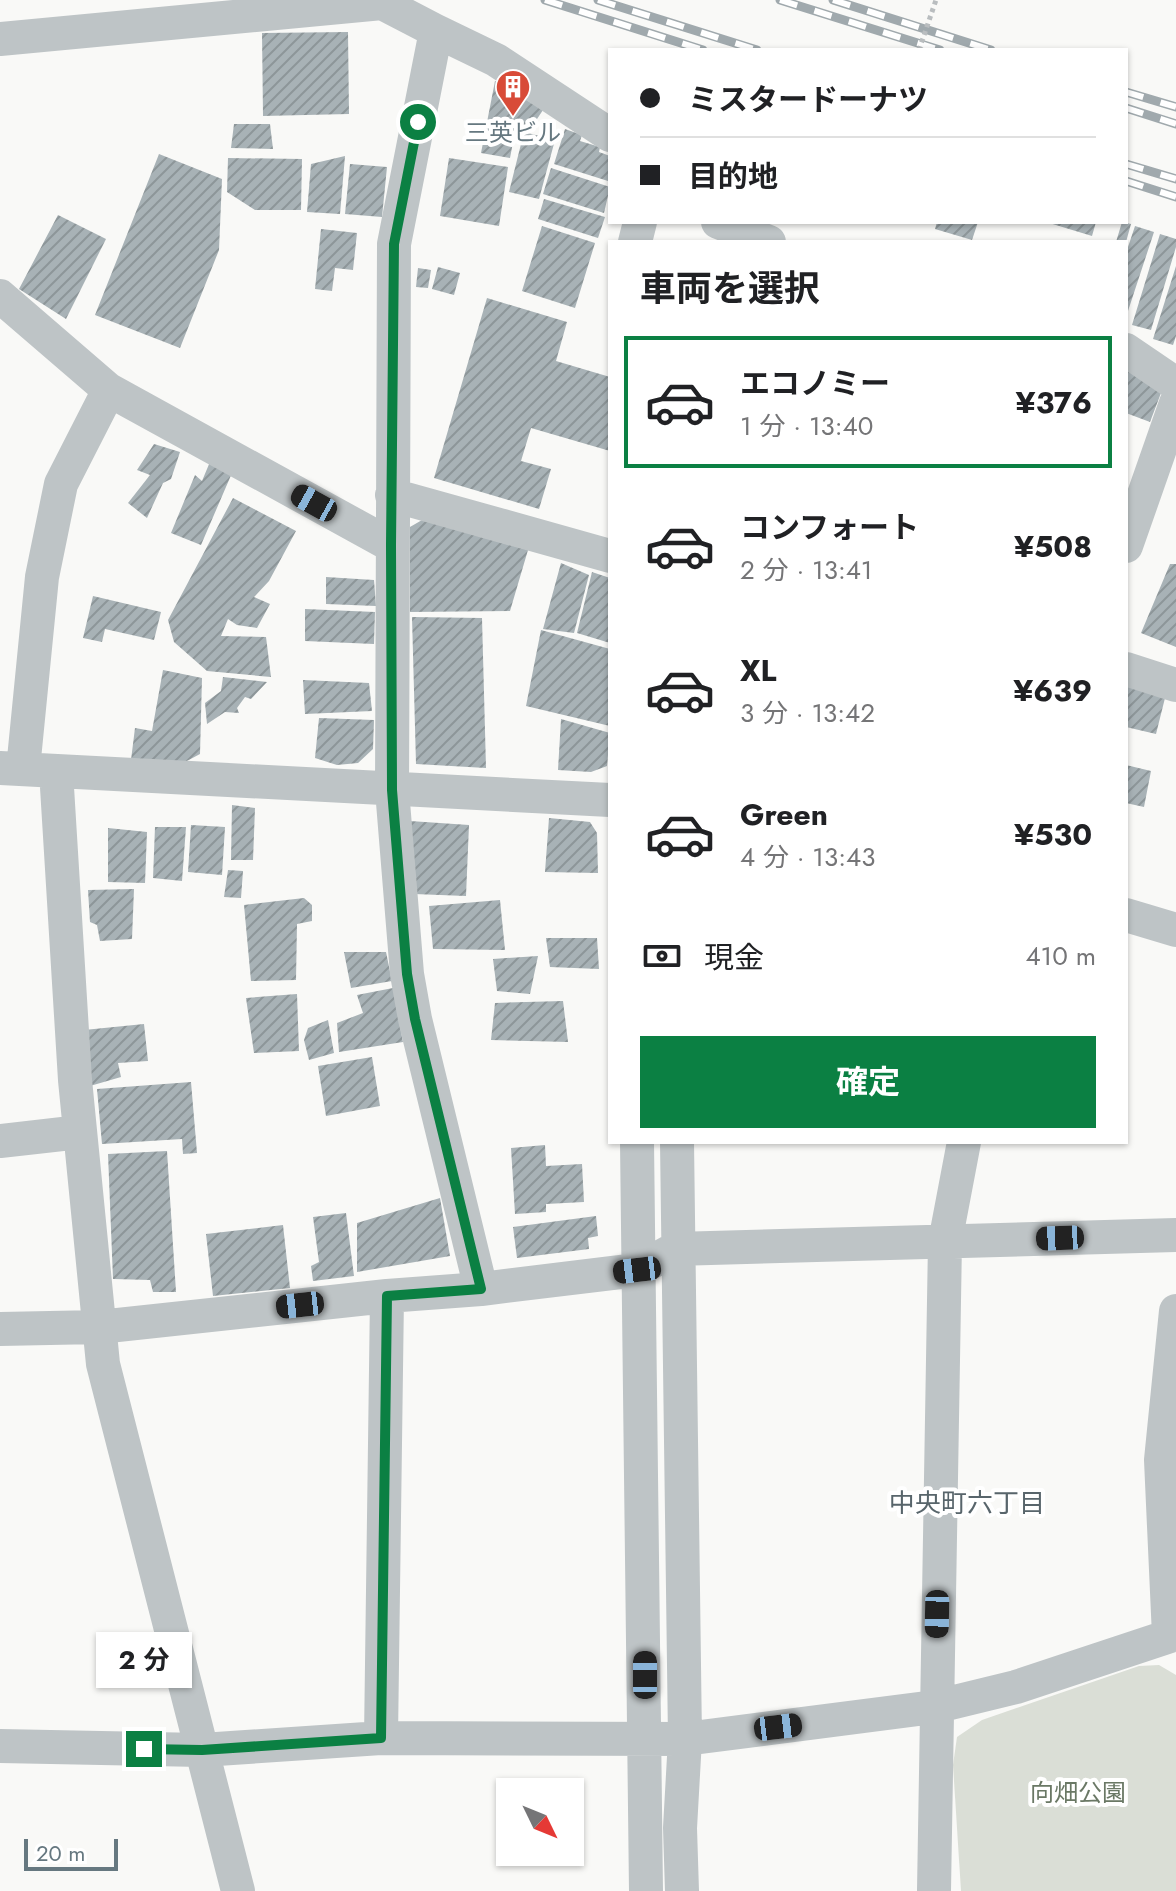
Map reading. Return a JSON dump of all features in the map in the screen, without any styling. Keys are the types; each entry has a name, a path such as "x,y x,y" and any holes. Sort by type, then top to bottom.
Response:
{"street":[{"path":"0,39 382,3 496,60 608,134"},
{"path":"436,31 394,244 392,790 412,1004 481,1289"},
{"path":"723,224 764,240"},
{"path":"0,296 109,390 391,545"},
{"path":"1128,351 1176,384"},
{"path":"109,390 61,484 42,577 26,769 80,1132 103,1364 238,1891"},
{"path":"1128,540 1176,403"},
{"path":"392,495 608,555"},
{"path":"1128,670 1176,685"},
{"path":"26,769 608,800"},
{"path":"1128,916 1176,930"},
{"path":"0,1141 80,1132"},
{"path":"637,1144 646,1891"},
{"path":"677,1144 675,1249 685,1739 680,1828 682,1891"},
{"path":"934,1891 934,1707 945,1242 964,1144"},
{"path":"0,1329 99,1327 481,1289 637,1270 675,1249 1176,1235"},
{"path":"381,1738 387,1296"},
{"path":"0,1746 202,1750 381,1738 685,1739 934,1707 1016,1687 1172,1635 1161,1460 1176,1311"}],"path":[{"path":"920,48 936,0"}],"green space":[{"name":"向畑公園","path":"1159,1665 1176,1675 1176,1891 961,1891 953,1765 957,1737 982,1720 1139,1666"}],"building":[{"path":"348,32 349,114 263,116 262,33"},
{"name":"三英ビル","path":"495,81 543,110 533,125 515,132 510,158 481,153"},
{"path":"234,124 270,124 273,149 231,148"},
{"path":"565,129 582,135 580,141 600,147 599,152 608,155 608,181 554,164"},
{"path":"524,132 555,140 539,199 509,192"},
{"path":"159,154 222,179 219,250 180,348 95,315"},
{"path":"345,156 340,214 307,212 311,164"},
{"path":"228,158 302,159 301,210 255,210 227,192"},
{"path":"449,158 508,167 499,226 440,216"},
{"path":"350,164 387,167 382,217 345,214"},
{"path":"551,168 608,186 604,213 543,194"},
{"path":"544,199 605,217 598,238 538,219"},
{"path":"58,215 106,239 66,319 19,289"},
{"path":"936,224 977,224 972,240 935,229"},
{"path":"1053,224 1095,224 1092,236"},
{"path":"1121,224 1131,224 1127,240 1117,240"},
{"path":"542,226 595,243 575,308 522,291"},
{"path":"1135,226 1154,232 1128,311 1128,247"},
{"path":"321,229 357,233 353,270 335,268 332,291 315,289"},
{"path":"1160,234 1176,239 1176,247 1151,330 1132,325"},
{"path":"1176,266 1176,336 1173,345 1153,339"},
{"path":"438,267 460,273 454,295 432,289"},
{"path":"418,268 431,270 428,288 416,287"},
{"path":"487,298 567,322 556,361 608,376 608,450 531,428 521,461 551,469 539,509 434,478"},
{"path":"1128,369 1161,393 1150,422 1128,414"},
{"path":"154,444 180,452 171,479 163,483 147,518 128,503 150,475 137,470"},
{"path":"212,457 232,473 201,545 171,533 195,475 202,481"},
{"path":"233,498 296,531 269,581 254,597 270,604 257,628 237,625 228,619 221,636 266,637 271,677 207,671 174,642 168,620"},
{"path":"422,520 528,550 510,611 410,612 410,527"},
{"path":"561,563 589,575 574,633 543,629"},
{"path":"1170,564 1176,564 1176,647 1141,633"},
{"path":"592,572 608,577 608,642 577,633"},
{"path":"326,577 374,580 376,606 326,604"},
{"path":"93,596 161,612 154,640 105,629 102,642 83,638"},
{"path":"305,609 375,612 374,644 305,641"},
{"path":"412,617 482,618 486,768 416,764"},
{"path":"541,630 608,648 608,726 526,706"},
{"path":"163,670 202,678 200,754 185,762 131,760 135,728 152,731"},
{"path":"223,677 267,682 251,699 245,697 237,708 239,713 225,712 207,724 205,703 221,691"},
{"path":"303,680 369,683 372,711 305,714"},
{"path":"1128,685 1166,694 1156,734 1128,727"},
{"path":"319,718 374,720 373,749 358,763 337,765 315,758"},
{"path":"561,719 608,732 607,766 591,772 558,770"},
{"path":"1128,765 1151,771 1144,807 1128,803"},
{"path":"232,805 255,808 253,860 231,860"},
{"path":"549,818 590,822 597,833 598,873 545,872"},
{"path":"410,821 469,825 466,896 414,894"},
{"path":"191,825 225,827 222,875 188,872"},
{"path":"155,827 186,827 182,881 153,878"},
{"path":"108,828 147,832 145,883 108,882"},
{"path":"228,870 243,871 241,898 224,897"},
{"path":"134,889 132,939 100,941 97,925 90,922 88,890"},
{"path":"304,898 312,905 312,921 297,924 296,980 251,981 244,905"},
{"path":"500,900 505,950 433,949 429,906"},
{"path":"546,938 597,938 599,969 550,967"},
{"path":"344,952 386,952 392,981 351,988"},
{"path":"538,956 530,994 497,991 493,959"},
{"path":"393,988 403,1042 339,1052 337,1023 363,1013 357,995"},
{"path":"297,994 299,1051 254,1053 246,998"},
{"path":"563,1001 568,1042 491,1040 495,1003"},
{"path":"328,1020 334,1053 309,1060 304,1040 308,1028"},
{"path":"144,1024 148,1061 118,1063 121,1077 90,1086 84,1030"},
{"path":"372,1057 380,1106 326,1116 318,1066"},
{"path":"191,1082 197,1153 183,1154 182,1139 102,1144 97,1089"},
{"path":"545,1145 546,1166 582,1164 584,1202 546,1204 546,1212 515,1214 511,1148"},
{"path":"167,1151 176,1292 153,1292 150,1280 113,1279 108,1154"},
{"path":"440,1198 450,1256 357,1272 357,1223"},
{"path":"346,1213 354,1276 313,1281 311,1266 319,1262 313,1217"},
{"path":"596,1216 598,1236 588,1238 589,1249 517,1258 513,1227"},
{"path":"283,1225 290,1288 213,1296 206,1234"}],"railway":[{"path":"545,0 697,48"},
{"path":"598,0 751,48"},
{"path":"780,0 934,48"},
{"path":"833,0 985,48"},
{"path":"1128,93 1176,107"},
{"path":"1128,109 1176,124"},
{"path":"1128,165 1176,179"},
{"path":"1128,182 1176,197"}],"place":[{"name":"三英ビル","path":"513,118"}],"district":[{"name":"中央町六丁目","path":"967,1503"}],"route":[{"path":"144,1749 202,1750 381,1738 387,1296 481,1289 415,1019 407,974 392,790 394,244 418,122"}]}
